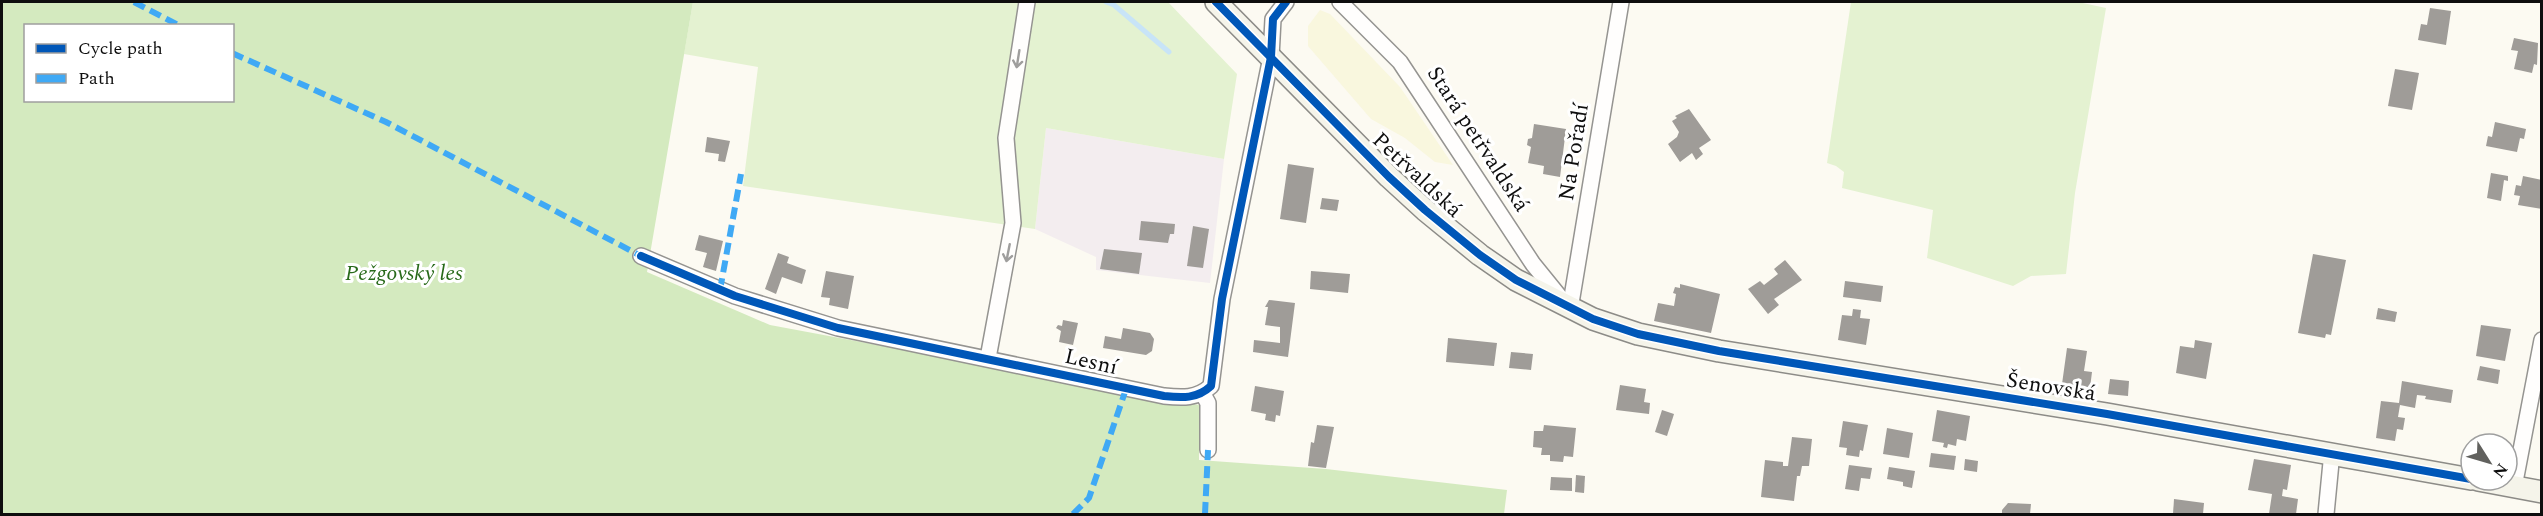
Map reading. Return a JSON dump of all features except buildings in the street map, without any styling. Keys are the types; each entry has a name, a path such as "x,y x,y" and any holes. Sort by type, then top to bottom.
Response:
{"main road":[{"name":"Petřvaldská","path":"1216,2 1389,177 1425,210 1493,265 1570,309 1625,330"},
{"name":"Šenovská","path":"1625,330 1719,351 2331,453 2459,477"},
{"path":"2519,488 2541,492"}],"street":[{"path":"988,358 1013,223 1006,138 1027,2"},
{"path":"1208,450 1209,403 1203,394 1211,386 1222,299 1262,90 1271,57 1274,19 1286,2"},
{"name":"Stará petřvaldská","path":"1340,2 1400,62 1533,264 1570,309"},
{"name":"Na Pořadí","path":"1570,309 1621,2"},
{"name":"Lesní","path":"641,256 735,296 838,328 1164,396 1185,398 1203,394"},
{"path":"2519,460 2541,340"},
{"path":"2326,514 2331,453"}],"shaded area":[{"path":"1320,10 1330,14 1400,87 1453,165 1435,162 1405,138 1371,119 1308,46 1308,26"},
{"path":"1046,128 1224,159 1210,283 1096,270 1096,257 1035,229"}],"green space":[{"name":"Pežgovský les","path":"2,2 693,2 647,272 770,325 1199,405 1199,460 1326,469 1507,490 1504,514 2,514"},
{"path":"693,2 1168,2 1237,74 1224,159 1046,128 1035,229 743,186 758,67 684,54"},
{"path":"1851,2 2078,2 2106,8 2075,193 2066,274 2031,276 2013,286 1927,258 1933,210 1842,188 1844,172 1827,163"}],"waterway":[{"path":"1106,2 1114,5 1169,52"}],"marked path":[{"path":"134,2 176,24"},
{"path":"234,54 386,122 641,256"},
{"path":"720,290 741,174"},
{"path":"1073,514 1089,498 1126,389"},
{"path":"1205,514 1208,450"}],"cycle path":[{"path":"1216,2 1389,177 1425,210 1480,255 1516,280 1593,319 1638,334 1719,351 2107,414 2459,477"},
{"path":"641,256 735,296 838,328 1164,396 1195,395 1211,386 1222,299 1271,57 1273,19 1286,2"}]}
